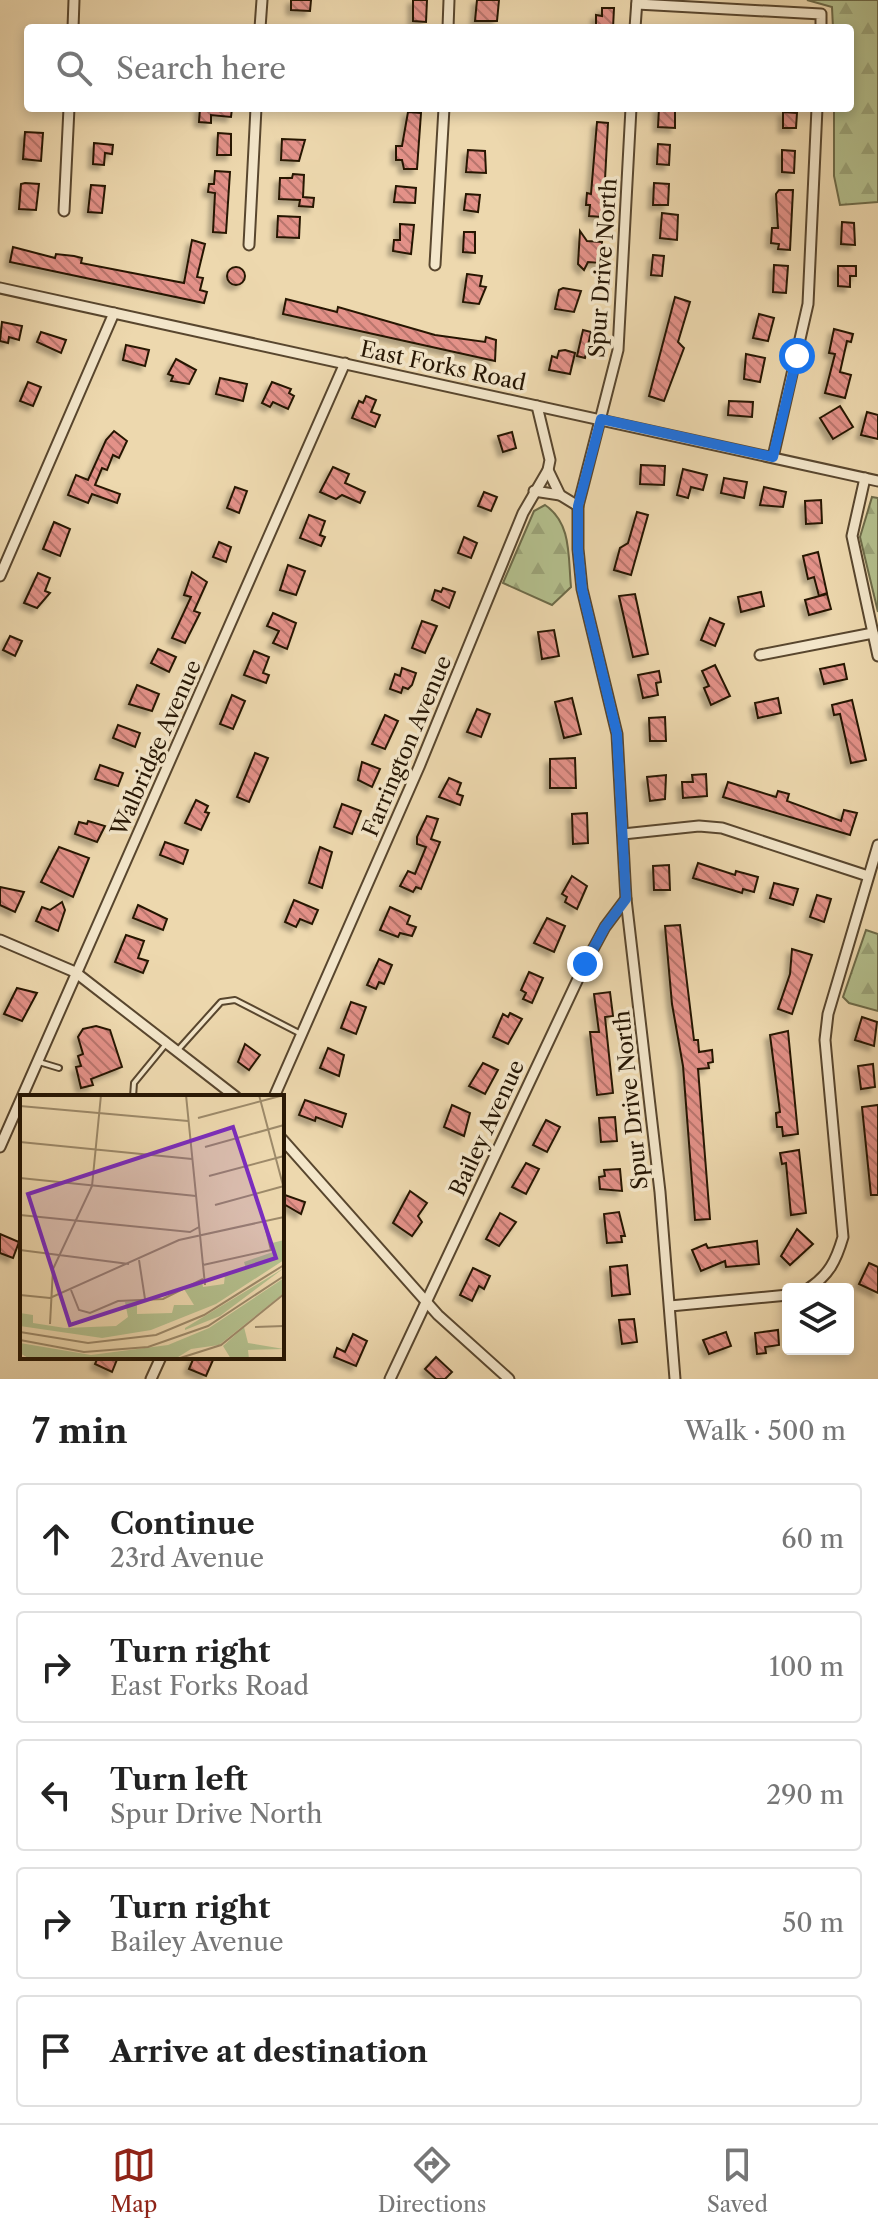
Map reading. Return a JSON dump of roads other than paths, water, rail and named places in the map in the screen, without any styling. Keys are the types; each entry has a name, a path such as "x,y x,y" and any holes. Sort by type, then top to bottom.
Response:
{"street":[{"path":"73,24 74,0"},
{"path":"260,24 262,0"},
{"path":"448,24 449,0"},
{"path":"635,24 637,2 821,14 821,24"},
{"path":"64,211 69,112"},
{"path":"249,245 256,112"},
{"path":"435,265 444,112"},
{"name":"Spur Drive North","path":"631,112 618,350 578,506 582,589 617,734 626,899 670,1306 675,1379"},
{"path":"773,457 808,304 817,112"},
{"name":"East Forks Road","path":"0,288 878,481"},
{"path":"0,576 114,313"},
{"name":"Walbridge Avenue","path":"22,1095 345,363"},
{"path":"537,406 550,460 548,470 560,495"},
{"name":"Farrington Avenue","path":"275,1095 419,767 534,491 548,470"},
{"path":"865,478 852,536 878,656"},
{"path":"534,491 560,495 578,506"},
{"path":"760,655 873,633"},
{"path":"623,834 699,826 722,828 868,876"},
{"path":"815,1283 830,1269 843,1237 825,1040 828,1014 878,845"},
{"name":"Bailey Avenue","path":"390,1379 585,964 605,927 626,899"},
{"path":"0,940 75,972 233,1095"},
{"name":"Walbridge Avenue","path":"0,1147 20,1101"},
{"path":"284,1141 426,1300 509,1379"},
{"path":"670,1306 782,1296"},
{"path":"151,1379 160,1359"}],"lane":[{"path":"177,1051 221,1002 235,1000 302,1034"},
{"path":"133,1095 134,1083 168,1043"},
{"path":"37,1061 59,1068"}]}
